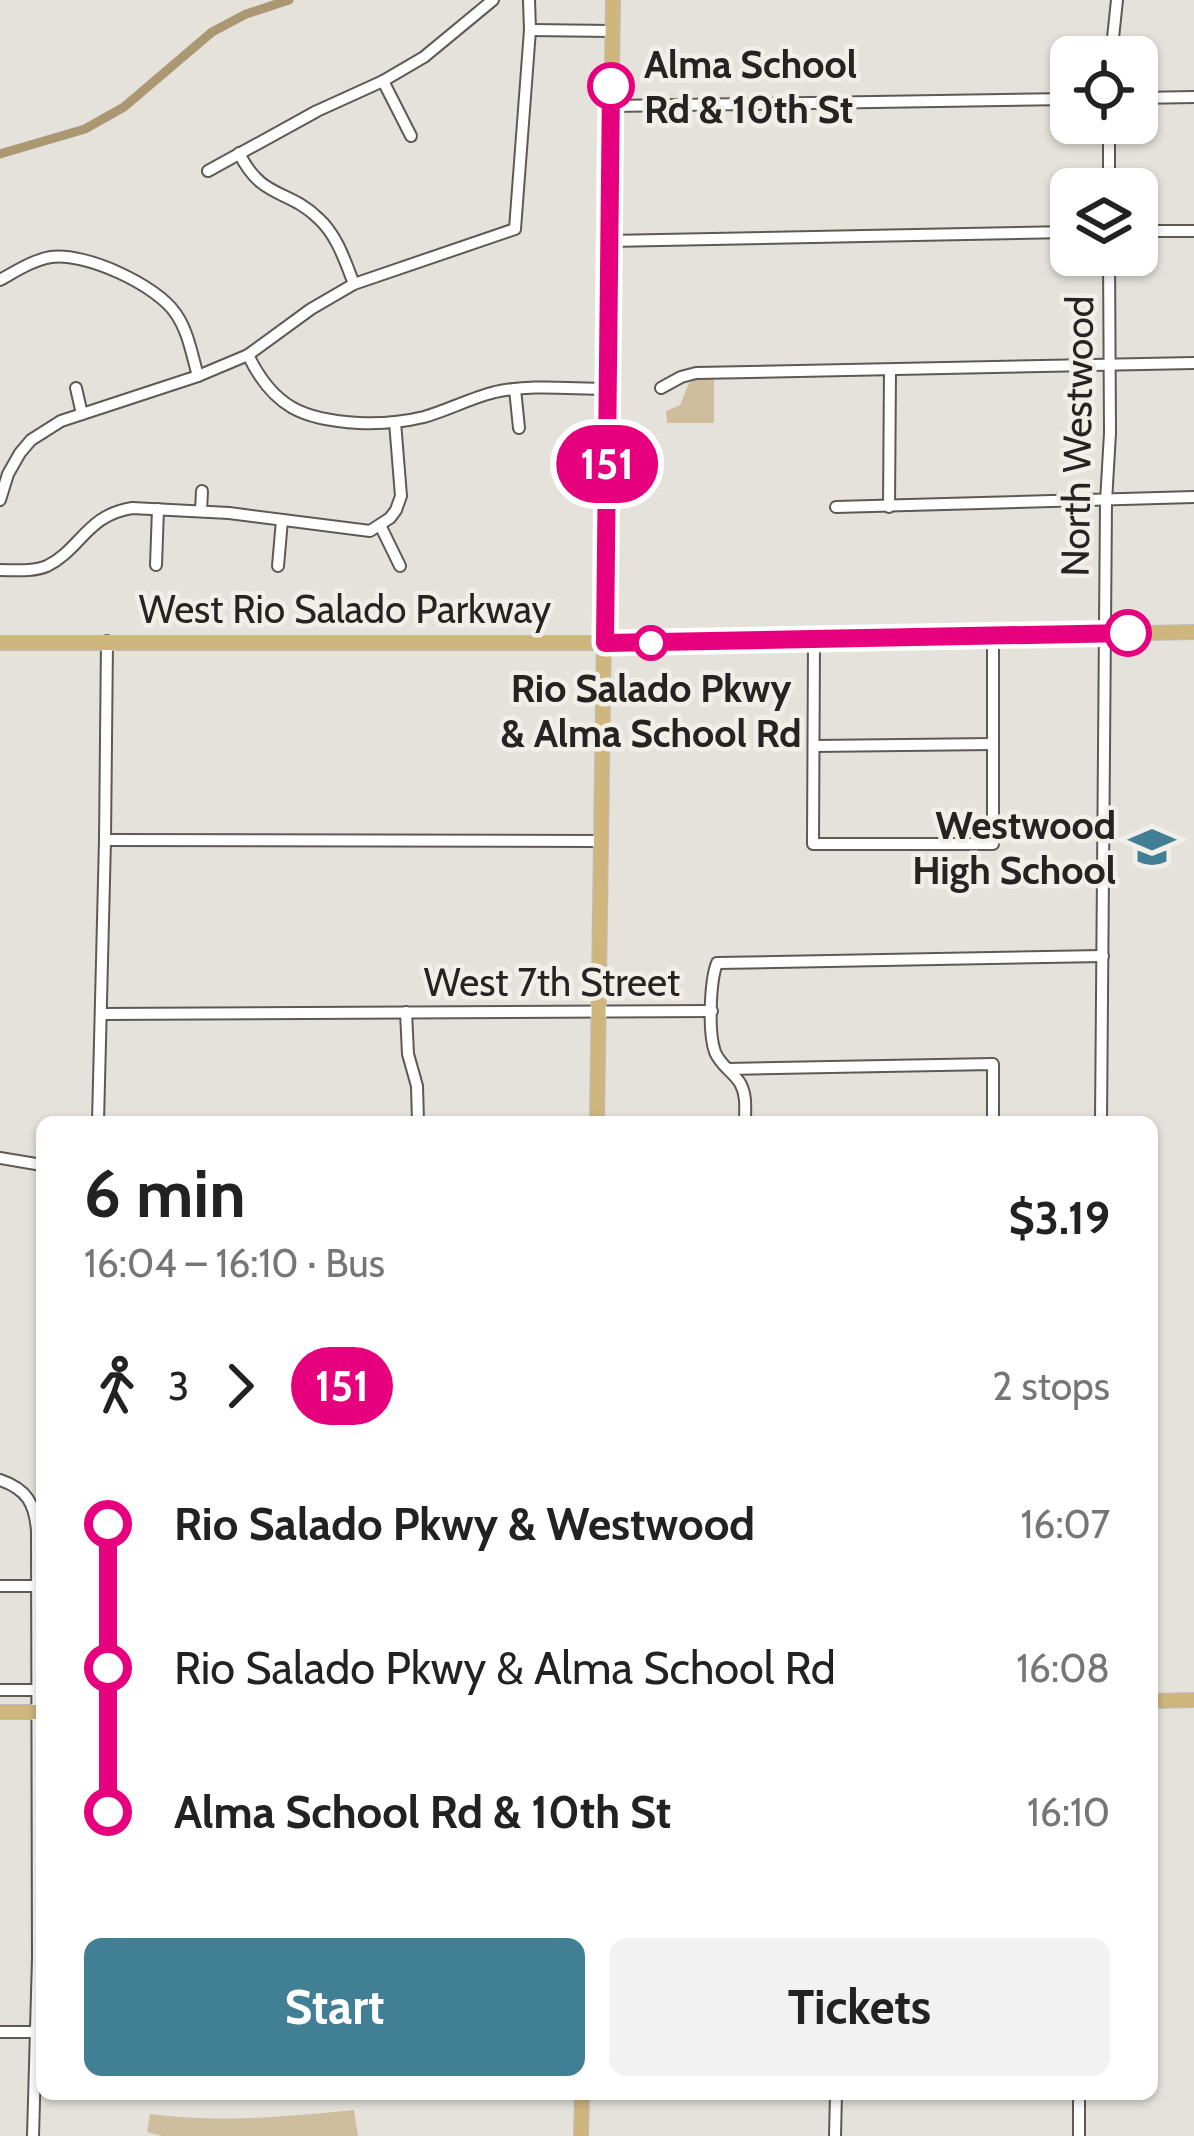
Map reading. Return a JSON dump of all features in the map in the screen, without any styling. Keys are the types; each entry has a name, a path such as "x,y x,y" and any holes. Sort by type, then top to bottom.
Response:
{"main road":[{"path":"597,1116 613,0"},
{"name":"West Rio Salado Parkway","path":"0,643 605,643 1194,632"},
{"path":"1158,1701 1194,1700"},
{"path":"0,1712 36,1712"},
{"path":"581,2136 582,2100"}],"street":[{"path":"208,171 424,58 493,0"},
{"path":"0,500 4,473 31,440 61,421 248,355 354,284 515,229 529,0"},
{"path":"1113,36 1117,0"},
{"path":"530,30 612,31"},
{"path":"383,81 411,136"},
{"path":"1158,98 1194,97"},
{"path":"611,106 1050,99"},
{"path":"239,153 259,183 318,218 341,251 354,284"},
{"path":"1158,231 1194,231"},
{"path":"609,241 1050,232"},
{"path":"0,280 56,256 107,268 152,291 175,312 198,376"},
{"name":"North Westwood","path":"1101,1116 1109,276"},
{"path":"248,355 268,390 308,417 350,422 395,422 515,389 608,389"},
{"path":"661,388 696,373 1194,364"},
{"path":"890,370 890,507"},
{"path":"76,388 82,413"},
{"path":"515,389 520,428"},
{"path":"0,570 35,570 52,564 93,524 119,510 201,511 370,531 396,510 400,496 395,422"},
{"path":"201,511 202,491"},
{"path":"836,507 1194,497"},
{"path":"156,565 158,509"},
{"path":"278,566 282,520"},
{"path":"380,525 400,566"},
{"path":"814,640 813,844 993,844 993,636"},
{"path":"98,1116 106,641"},
{"path":"814,746 993,744"},
{"path":"105,840 602,841"},
{"name":"West 7th Street","path":"101,1013 712,1011 717,963 1103,956"},
{"path":"712,1011 716,1052 741,1084 745,1116"},
{"path":"406,1012 418,1116"},
{"path":"728,1070 993,1064 993,1116"},
{"path":"0,1157 36,1165"},
{"path":"0,1480 36,1498"},
{"path":"36,1559 36,1593"},
{"path":"0,1586 35,1586"},
{"path":"36,1671 36,1696"},
{"path":"0,1690 35,1690"},
{"path":"0,2032 36,2032 33,2136"},
{"path":"835,2136 836,2100"},
{"path":"1078,2136 1079,2100"}],"shaded area":[{"path":"714,379 714,423 667,423 666,411 680,405 689,383"},
{"path":"354,2110 358,2136 162,2136 147,2132 150,2114 227,2119"}],"waterway":[{"path":"0,154 85,129 124,107 212,32 289,0"}],"bus line":[{"name":"151","path":"611,86 605,643 1128,633"}],"place":[{"name":"Alma School Rd & 10th St","path":"611,86"},
{"name":"Rio Salado Pkwy & Alma School Rd","path":"651,643"},
{"name":"Westwood High School","path":"1152,847"}]}
